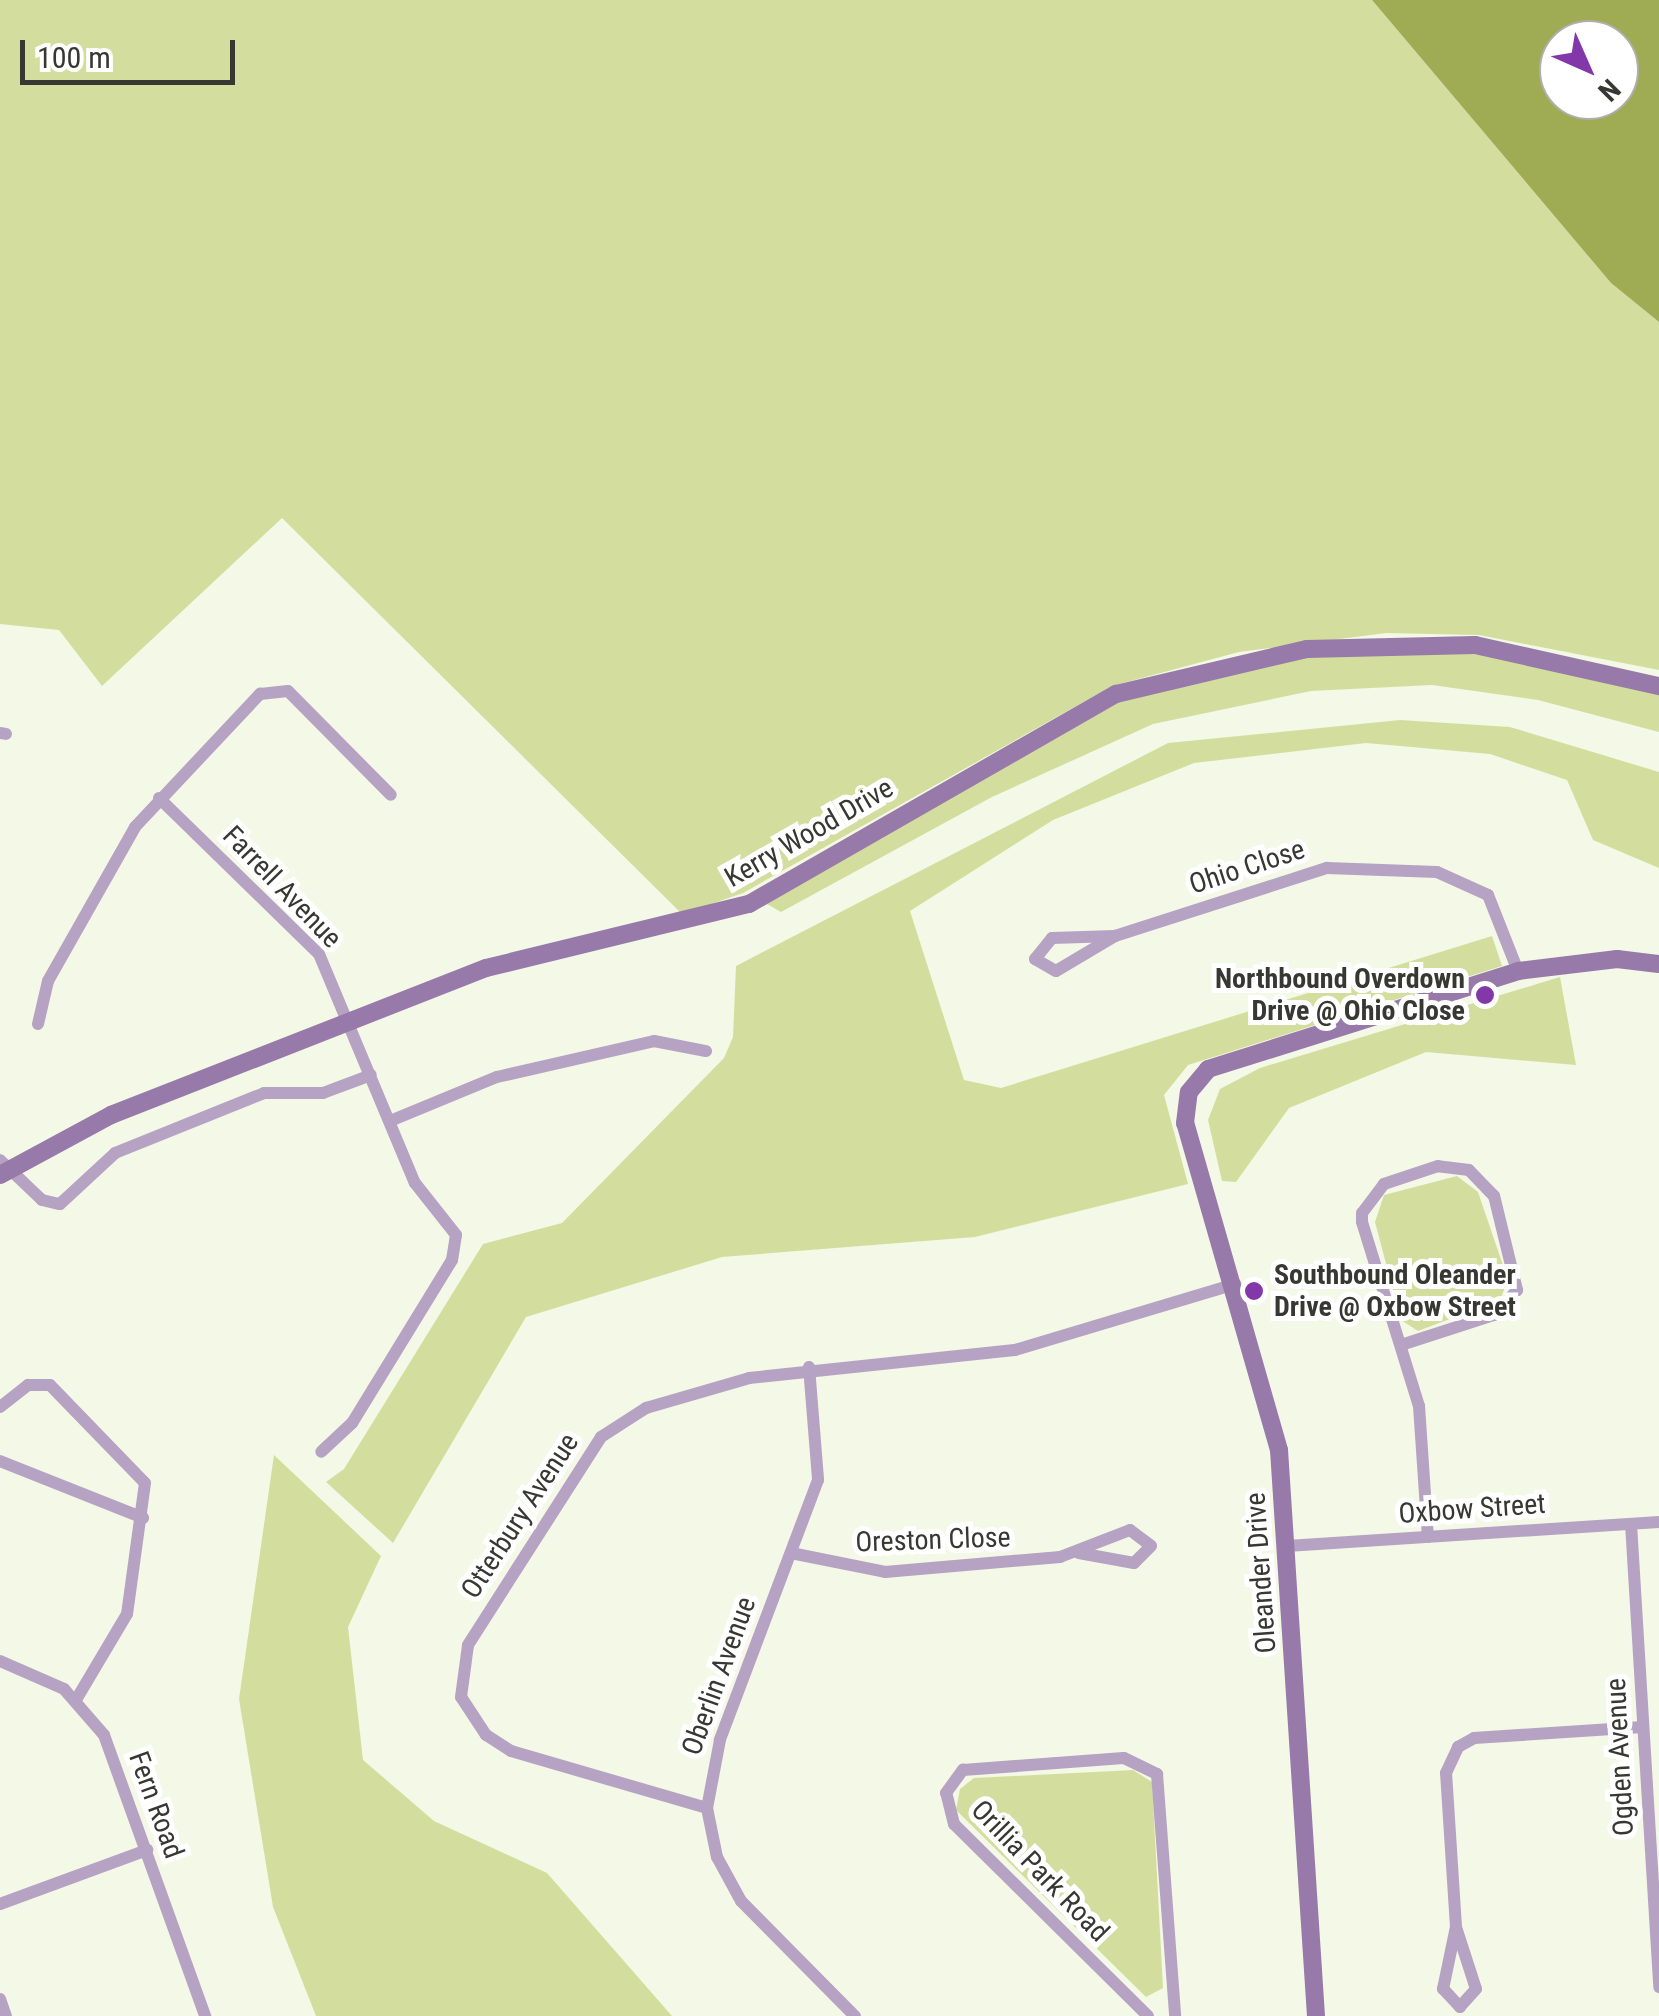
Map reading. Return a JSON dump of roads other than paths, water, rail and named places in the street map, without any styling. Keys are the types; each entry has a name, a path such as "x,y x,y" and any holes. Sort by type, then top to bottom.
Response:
{"street":[{"name":"Kerry Wood Drive","path":"3,1168 110,1115 486,968 749,904 1116,694 1307,649 1456,646 1659,686"},
{"path":"38,1024 48,981 158,798 276,689 391,795"},
{"name":"Farrell Avenue","path":"158,798 314,948 416,1183 456,1235 456,1252 352,1423 321,1452"},
{"name":"Ohio Close","path":"1115,936 1052,938 1035,959 1056,970 1115,936 1327,868 1437,872 1488,895 1518,972"},
{"name":"Oleander Drive","path":"1316,2016 1287,1546 1274,1418 1190,1140 1189,1092 1208,1070 1518,972 1573,962 1659,964"},
{"path":"390,1121 497,1078 636,1045 706,1051"},
{"path":"3,1168 60,1204 115,1154 264,1094 323,1094 371,1074"},
{"path":"1401,1345 1494,1315 1517,1290 1494,1196 1469,1170 1428,1168 1376,1189 1363,1206 1401,1345 1419,1406 1428,1537"},
{"name":"Otterbury Avenue","path":"708,1808 498,1744 466,1708 462,1668 570,1478 613,1426 658,1404 808,1367 1016,1350 1235,1284"},
{"name":"Oberlin Avenue","path":"808,1367 819,1472 720,1740 708,1808 713,1844 741,1901 855,2016"},
{"path":"0,1406 28,1385 57,1389 140,1472 143,1518 127,1614 76,1700"},
{"path":"0,1460 143,1518"},
{"name":"Oxbow Street","path":"1287,1546 1659,1522"},
{"name":"Ogden Avenue","path":"1631,1524 1655,1865 1659,1987"},
{"name":"Oreston Close","path":"791,1553 870,1572 1078,1553 1134,1563 1151,1546 1130,1530 1078,1553"},
{"name":"Fern Road","path":"0,1661 76,1700 104,1735 205,2016"},
{"path":"1456,1927 1443,1989 1460,2006 1476,1989 1456,1927 1446,1773 1458,1747 1474,1738 1643,1727"},
{"name":"Orillia Park Road","path":"1148,2016 954,1824 946,1793 962,1770 1124,1758 1157,1774 1175,2016"},
{"path":"0,1904 147,1850"},
{"path":"0,1999 6,2016"}],"place":[{"name":"Northbound Overdown Drive @ Ohio Close","path":"1485,995"},
{"name":"Southbound Oleander Drive @ Oxbow Street","path":"1254,1291"}]}
